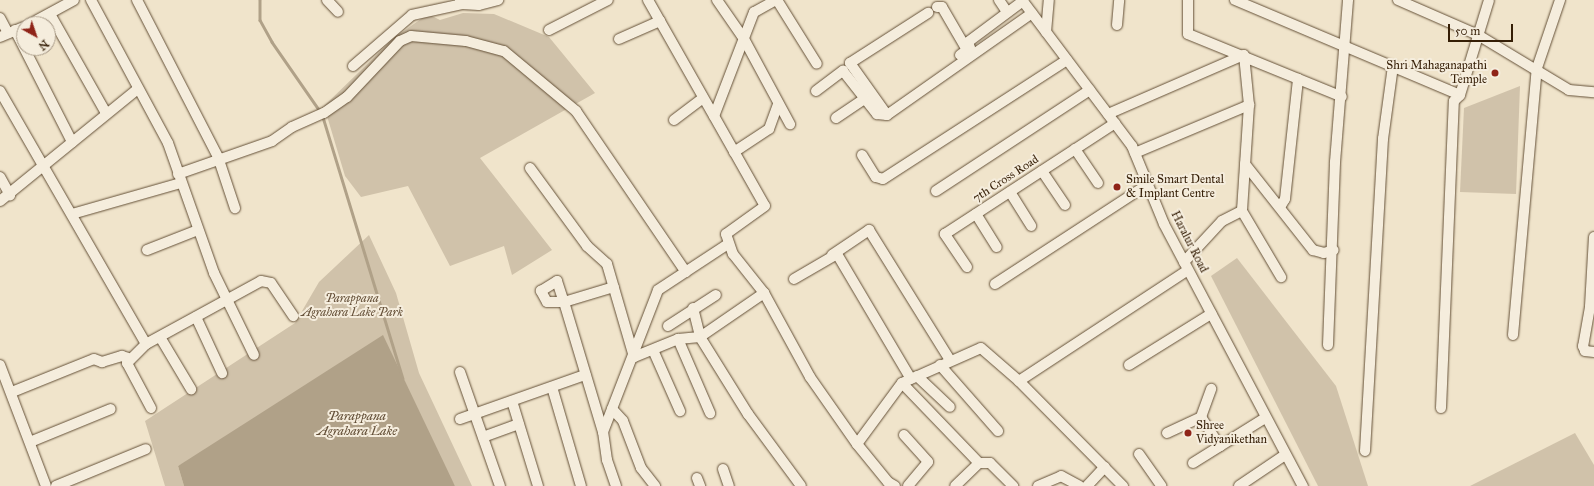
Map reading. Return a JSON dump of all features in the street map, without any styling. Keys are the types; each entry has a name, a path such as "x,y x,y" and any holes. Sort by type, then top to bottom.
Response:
{"street":[{"path":"46,16 74,0"},
{"path":"91,0 168,144 198,230 227,299 254,355"},
{"path":"137,0 218,157 235,208"},
{"path":"328,0 338,12"},
{"path":"353,66 412,16 461,2 498,0"},
{"path":"549,30 608,0"},
{"path":"648,0 766,206 726,234 728,244 764,293 810,377 888,485"},
{"path":"716,0 744,39 790,124"},
{"path":"714,116 754,12 776,0 817,64"},
{"path":"999,0 1007,12"},
{"path":"885,112 967,50 968,42 1022,0"},
{"name":"Haralur Road","path":"1022,0 1108,114 1135,153 1148,185 1186,266 1265,418 1303,486"},
{"path":"1046,32 1048,0"},
{"path":"1117,25 1119,0"},
{"path":"1188,0 1188,34 1244,55 1342,97"},
{"path":"1235,0 1345,45 1460,95"},
{"path":"1328,345 1334,250 1335,162 1342,97 1348,0"},
{"path":"1398,0 1478,35 1537,68 1569,90 1594,92"},
{"path":"1441,408 1454,101 1460,95 1489,0"},
{"path":"1513,336 1537,68 1560,0"},
{"path":"885,112 850,63 933,10 942,7 967,50"},
{"path":"816,90 843,71 877,114 885,112 1032,13"},
{"path":"50,14 106,114"},
{"path":"0,18 12,32 72,142"},
{"path":"619,39 660,21"},
{"path":"72,214 180,178 218,157 272,141 321,114 347,96 400,41 411,36 466,41 504,51 576,111 686,272"},
{"path":"1244,55 1249,105 1242,211 1281,277"},
{"path":"1108,114 1244,55"},
{"path":"862,155 876,176 883,179 1067,60"},
{"path":"1365,451 1383,139 1393,66"},
{"path":"1280,207 1285,199 1298,79"},
{"path":"0,201 10,195 44,168 72,142 138,89"},
{"path":"936,192 1090,90"},
{"path":"0,91 72,214 118,302 146,344"},
{"path":"674,120 703,98"},
{"path":"836,118 864,99"},
{"path":"734,152 769,129 778,104"},
{"path":"1135,153 1249,105"},
{"name":"7th Cross Road","path":"967,267 945,234 1115,124"},
{"path":"1075,149 1098,183"},
{"path":"1245,164 1313,250 1324,253 1334,250"},
{"path":"530,168 587,246 604,259 614,287 634,357"},
{"path":"1042,171 1065,205"},
{"path":"0,177 10,195"},
{"path":"995,284 1148,185"},
{"path":"1010,192 1031,226"},
{"path":"1019,381 1186,266 1222,221 1242,211"},
{"path":"976,214 997,246"},
{"path":"147,250 198,230"},
{"path":"794,279 870,230 950,360"},
{"path":"1594,237 1592,306 1583,346 1585,351 1594,352"},
{"path":"603,432 634,357 658,290 728,244"},
{"path":"832,255 838,254 842,258 914,378 950,407"},
{"path":"151,408 127,363 128,358 146,344 227,299 266,281 293,316"},
{"path":"614,287 564,302 603,432 607,460 616,486"},
{"path":"634,357 678,338 700,337 764,293"},
{"path":"668,326 693,308 716,295"},
{"path":"693,308 700,337 748,414 801,486"},
{"path":"1129,366 1211,314"},
{"path":"196,317 222,373"},
{"path":"160,337 191,389"},
{"path":"678,338 710,413"},
{"path":"857,444 902,383 950,360 981,348 1019,381 1123,486"},
{"path":"653,350 680,411"},
{"path":"12,392 94,359 102,362 122,356 128,358"},
{"path":"0,365 12,392 46,486"},
{"path":"940,365 998,430"},
{"path":"460,372 500,486"},
{"path":"460,419 585,375"},
{"path":"902,383 979,463"},
{"path":"552,387 581,486"},
{"path":"1167,433 1201,417 1211,389"},
{"path":"512,401 538,486"},
{"path":"30,442 111,409"},
{"path":"612,409 623,421 641,468 655,486"},
{"path":"1201,417 1220,446"},
{"path":"1193,463 1265,418"},
{"path":"483,437 519,424"},
{"path":"904,435 928,462 908,486"},
{"path":"56,486 146,449"},
{"path":"1139,454 1161,486"},
{"path":"1239,486 1286,455"},
{"path":"955,486 979,463 990,463 1013,486"},
{"path":"1087,486 1105,467"},
{"path":"723,469 729,486"},
{"path":"1038,486 1061,476 1080,486"}],"green space":[{"path":"463,13 494,14 549,37 595,93 480,158 552,250 512,275 504,246 450,266 408,186 361,197 345,176 324,106 394,38 428,14 440,20"},
{"path":"1520,86 1516,194 1460,192 1464,108"},
{"name":"Parappana Agrahara Lake Park","path":"369,235 396,293 419,373 472,486 455,486 441,462 184,463 178,466 184,486 165,486 145,421 295,323 319,282"},
{"path":"1237,258 1336,386 1368,486 1318,486 1211,276"},
{"path":"1575,433 1594,465 1594,486 1470,486"}],"water":[{"name":"Parappana Agrahara Lake","path":"383,335 455,486 184,486 178,466"}],"waterway":[{"path":"260,0 260,20 272,42 320,111"},
{"path":"323,117 403,378"}],"place":[{"name":"Shri Mahaganapathi Temple","path":"1495,73"},
{"name":"Smile Smart Dental & Implant Centre","path":"1117,187"},
{"name":"Shree Vidyanikethan","path":"1188,433"}]}
